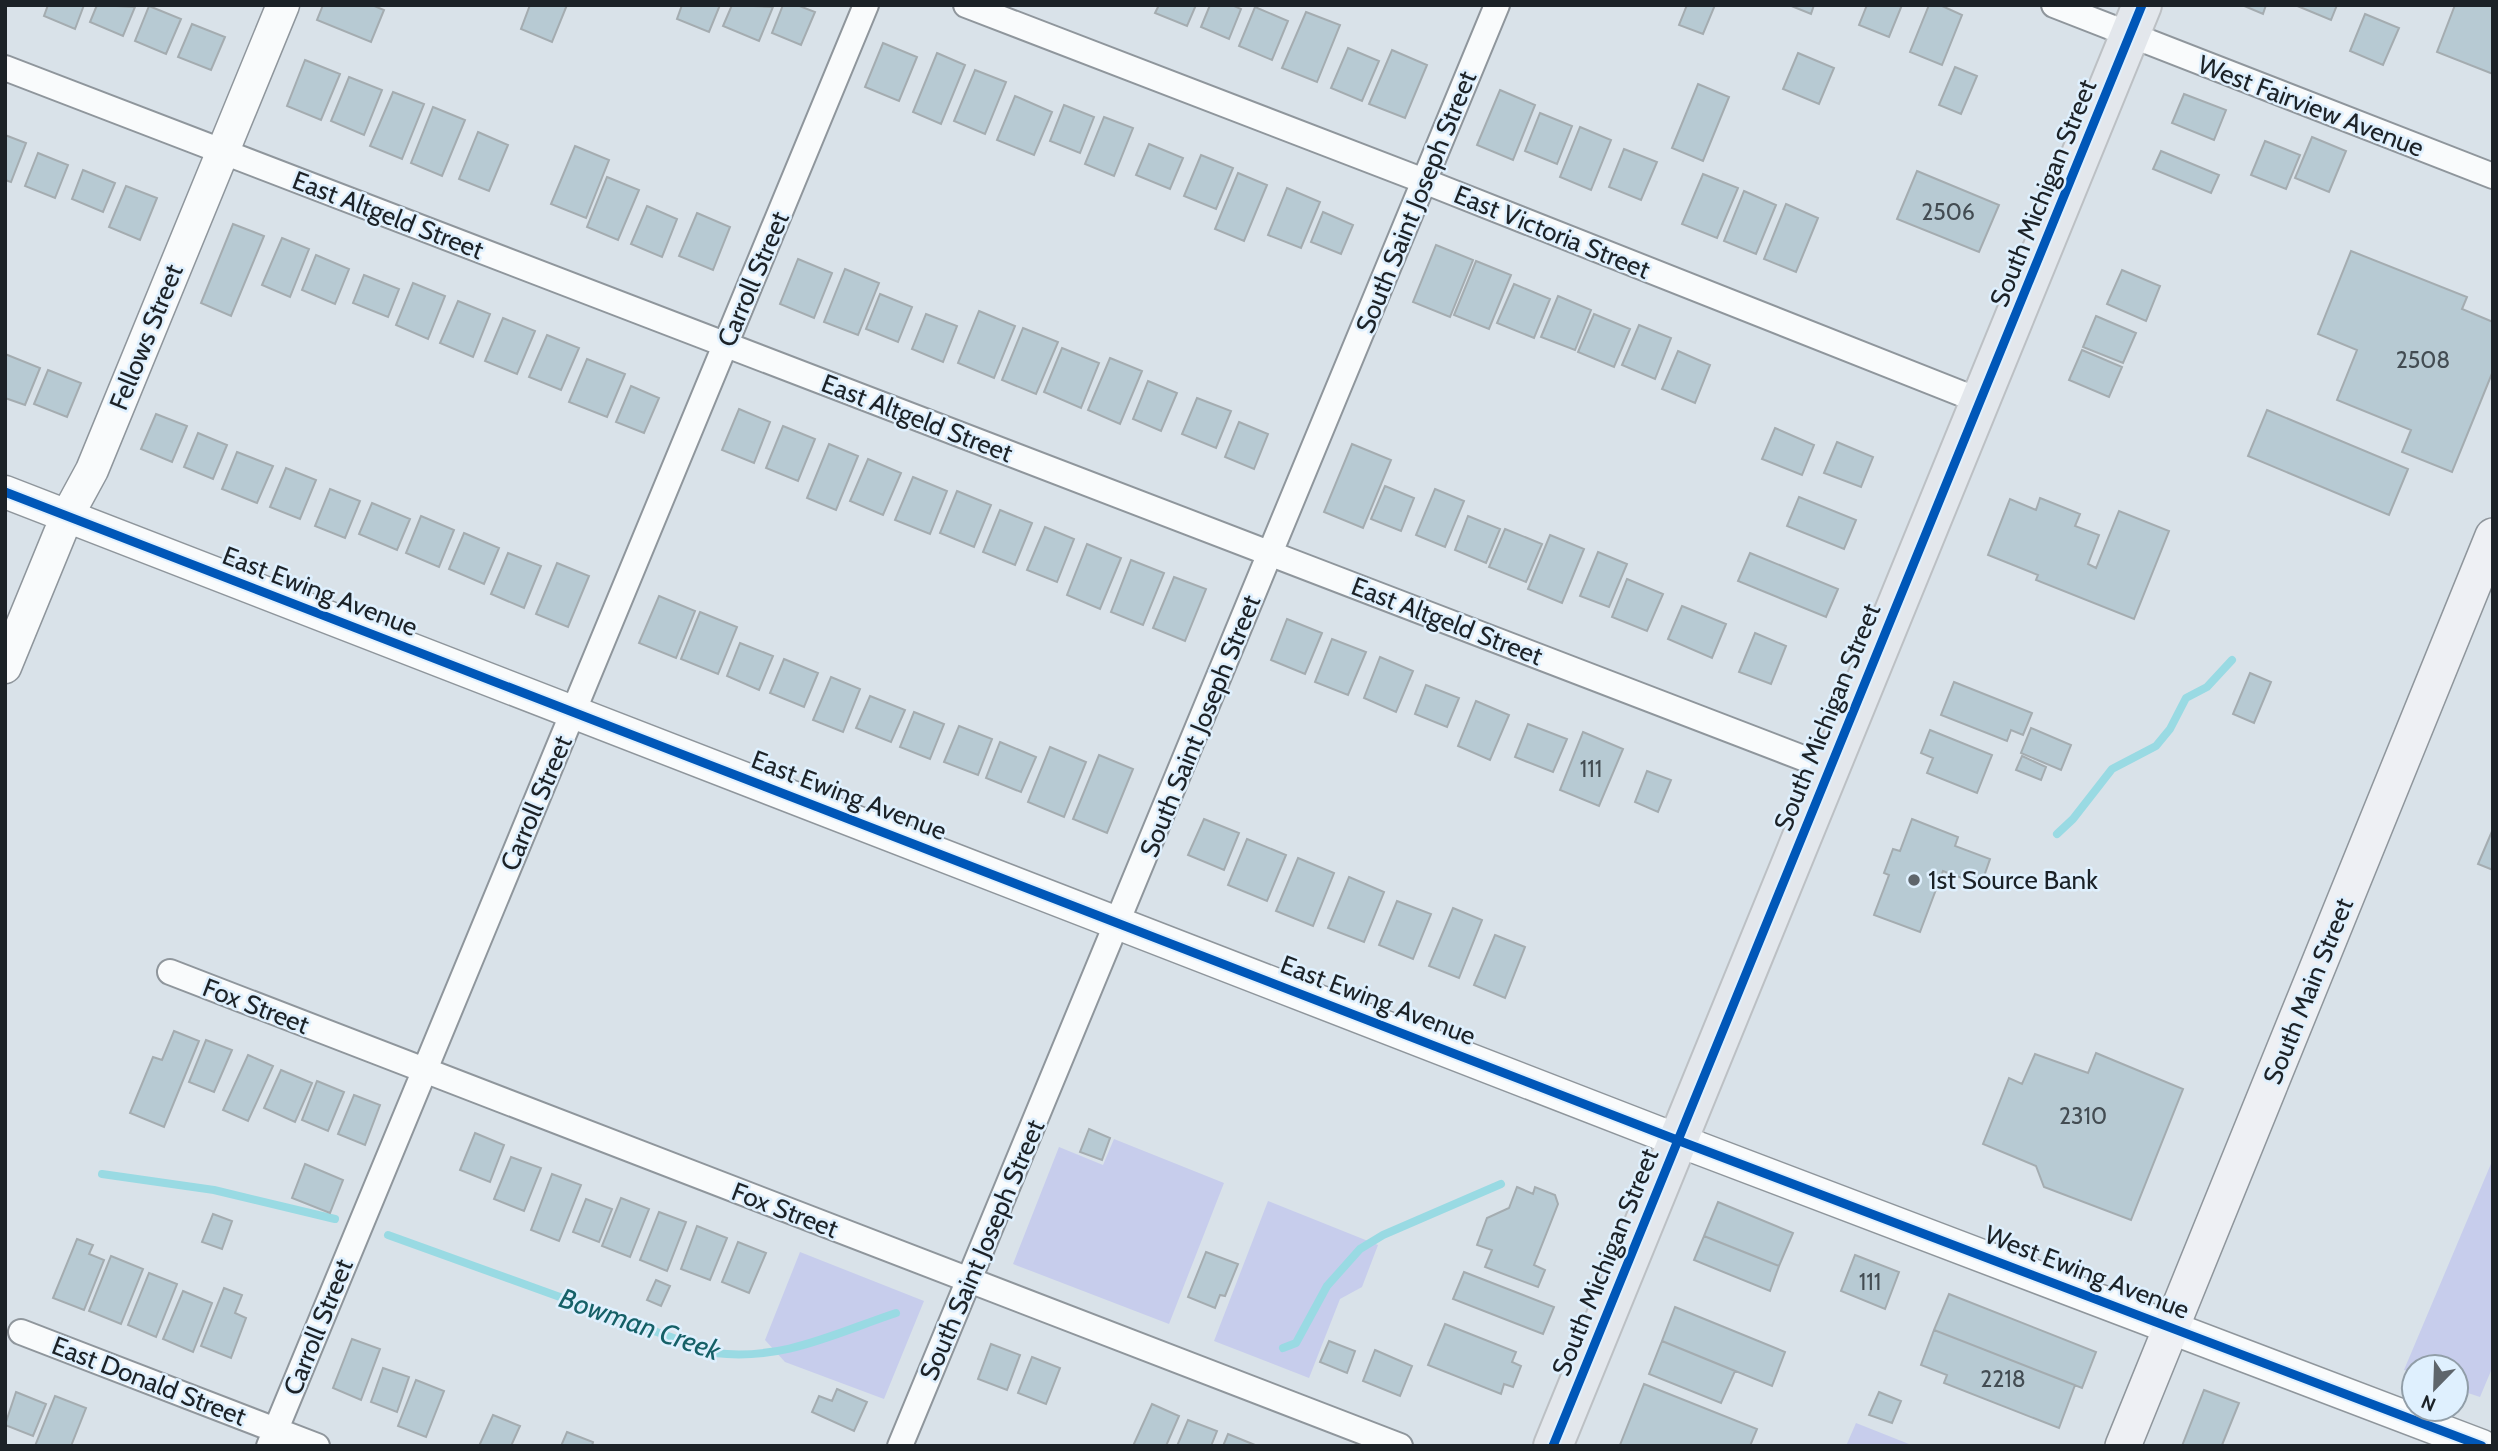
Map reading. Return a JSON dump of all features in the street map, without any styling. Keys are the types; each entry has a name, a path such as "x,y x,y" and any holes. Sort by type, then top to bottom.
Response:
{"main road":[{"name":"South Michigan Street","path":"1553,1446 2136,20"},
{"name":"South Main Street","path":"2123,1446 2493,536"}],"street":[{"name":"Fellows Street","path":"5,667 67,516 92,470 283,5"},
{"name":"Carroll Street","path":"272,1438 866,5"},
{"name":"East Victoria Street","path":"966,5 1424,181 1980,401"},
{"name":"South Saint Joseph Street","path":"900,1446 1497,5"},
{"name":"West Fairview Avenue","path":"2054,5 2136,20 2493,176"},
{"name":"East Altgeld Street","path":"5,68 1829,768"},
{"name":"East Ewing Avenue","path":"5,492 1677,1140"},
{"name":"Fox Street","path":"170,972 1400,1446"},
{"name":"West Ewing Avenue","path":"1677,1140 2482,1446"},
{"name":"East Donald Street","path":"21,1332 272,1438 317,1446"}],"shaded area":[{"path":"1114,1139 1224,1183 1169,1324 1013,1264 1059,1147 1103,1165"},
{"path":"2493,1159 2493,1366 2480,1397 2470,1394 2470,1353 2411,1353"},
{"path":"1268,1201 1378,1245 1362,1287 1340,1299 1309,1378 1214,1341"},
{"path":"800,1252 924,1301 884,1399 785,1362 765,1340"},
{"path":"1856,1423 1914,1446 1846,1446"}],"building":[{"path":"48,5 84,5 75,29 44,16"},
{"path":"97,5 135,7 123,36 90,22"},
{"path":"323,5 372,5 384,10 371,42 317,20"},
{"path":"530,5 567,5 552,42 521,29"},
{"path":"682,5 720,5 709,32 677,19"},
{"path":"732,5 773,7 759,41 723,26"},
{"path":"783,5 797,5 815,12 801,45 772,33"},
{"path":"1159,5 1196,5 1187,26 1155,13"},
{"path":"1210,5 1232,5 1241,9 1229,39 1201,27"},
{"path":"1687,5 1715,5 1703,34 1679,25"},
{"path":"1789,5 1814,5 1811,14"},
{"path":"1867,5 1902,5 1889,37 1859,25"},
{"path":"1929,5 1940,5 1962,15 1942,65 1910,52"},
{"path":"2242,5 2266,5 2263,14"},
{"path":"2295,5 2337,5 2331,20"},
{"path":"2455,5 2493,5 2493,74 2437,52"},
{"path":"149,6 181,19 166,54 135,41"},
{"path":"1255,7 1288,21 1272,60 1239,46"},
{"path":"1306,12 1340,25 1317,82 1282,68"},
{"path":"2365,14 2399,28 2383,65 2350,51"},
{"path":"192,24 225,37 211,70 178,57"},
{"path":"883,43 917,57 899,101 865,87"},
{"path":"1348,48 1379,61 1362,101 1331,88"},
{"path":"1392,50 1427,65 1405,118 1369,104"},
{"path":"937,53 965,65 941,124 913,112"},
{"path":"1798,53 1834,68 1819,104 1783,89"},
{"path":"305,60 340,74 321,120 287,106"},
{"path":"1955,67 1977,76 1961,114 1939,105"},
{"path":"975,70 1006,82 985,134 954,121"},
{"path":"349,77 382,90 364,135 331,121"},
{"path":"1698,84 1729,97 1703,161 1672,148"},
{"path":"1500,90 1535,105 1513,160 1477,145"},
{"path":"393,92 424,104 402,159 370,146"},
{"path":"2184,94 2226,110 2214,140 2172,123"},
{"path":"1015,96 1052,112 1034,155 997,140"},
{"path":"1064,105 1094,117 1080,153 1050,141"},
{"path":"433,107 465,120 442,176 411,163"},
{"path":"1540,113 1572,126 1557,164 1525,151"},
{"path":"1104,117 1133,128 1114,176 1085,164"},
{"path":"1580,127 1611,140 1591,190 1560,177"},
{"path":"478,132 508,145 489,191 459,179"},
{"path":"5,135 26,143 11,182 5,180"},
{"path":"2312,137 2346,151 2329,192 2295,178"},
{"path":"2265,141 2300,155 2286,189 2251,175"},
{"path":"1149,144 1183,158 1170,189 1136,175"},
{"path":"575,146 609,160 586,218 551,204"},
{"path":"1624,149 1657,162 1641,200 1609,187"},
{"path":"2161,151 2219,175 2211,193 2153,169"},
{"path":"38,153 68,165 55,198 25,186"},
{"path":"1201,155 1233,168 1216,209 1184,196"},
{"path":"83,170 115,183 103,212 72,199"},
{"path":"1917,171 1999,205 1979,252 1897,219"},
{"path":"1238,173 1267,185 1244,241 1215,229"},
{"path":"1703,174 1738,188 1717,238 1682,224"},
{"path":"607,177 639,190 618,240 587,227"},
{"path":"126,186 157,198 140,240 109,227"},
{"path":"1287,188 1320,202 1301,248 1268,235"},
{"path":"1744,191 1776,205 1756,254 1724,241"},
{"path":"1786,204 1818,218 1796,272 1764,259"},
{"path":"647,206 677,219 662,257 631,244"},
{"path":"1323,212 1353,225 1341,254 1311,242"},
{"path":"697,213 730,227 713,270 679,256"},
{"path":"233,224 264,236 231,316 201,303"},
{"path":"282,238 309,249 290,297 262,285"},
{"path":"1436,245 1473,260 1450,317 1413,302"},
{"path":"2351,251 2467,297 2462,309 2493,322 2493,371 2452,472 2402,452 2411,430 2337,400 2357,350 2318,334"},
{"path":"316,255 349,269 335,304 302,290"},
{"path":"798,259 832,273 814,318 780,304"},
{"path":"1476,261 1511,275 1489,329 1454,315"},
{"path":"845,269 879,283 858,335 824,322"},
{"path":"2122,270 2160,286 2146,321 2107,304"},
{"path":"364,275 399,289 388,317 353,303"},
{"path":"413,283 445,296 428,339 396,325"},
{"path":"1514,284 1550,299 1534,338 1497,323"},
{"path":"880,294 912,307 898,342 866,329"},
{"path":"1558,296 1591,310 1575,350 1541,337"},
{"path":"458,301 490,314 473,357 440,343"},
{"path":"979,311 1015,326 994,378 958,363"},
{"path":"926,314 957,326 943,362 912,349"},
{"path":"1594,314 1630,329 1614,367 1578,352"},
{"path":"2096,316 2136,333 2123,363 2083,347"},
{"path":"503,318 535,331 517,374 485,361"},
{"path":"1639,325 1671,338 1655,379 1622,365"},
{"path":"1023,328 1058,342 1036,394 1002,380"},
{"path":"547,335 579,348 561,390 529,377"},
{"path":"1062,348 1099,363 1081,408 1044,392"},
{"path":"2082,350 2122,367 2109,397 2069,380"},
{"path":"1678,351 1710,365 1695,403 1662,389"},
{"path":"5,354 40,368 25,405 5,398"},
{"path":"1110,358 1142,371 1120,424 1088,410"},
{"path":"587,359 625,374 607,417 569,402"},
{"path":"48,370 81,383 67,417 34,404"},
{"path":"1148,381 1177,393 1161,431 1133,419"},
{"path":"631,386 659,398 644,433 616,422"},
{"path":"1197,398 1231,411 1216,448 1182,434"},
{"path":"739,409 770,422 754,463 722,450"},
{"path":"2267,410 2408,469 2389,515 2248,456"},
{"path":"156,414 187,426 172,462 141,449"},
{"path":"1239,422 1268,434 1254,469 1225,457"},
{"path":"783,426 815,439 798,481 766,468"},
{"path":"1775,428 1814,445 1802,475 1762,459"},
{"path":"198,433 227,445 213,479 184,467"},
{"path":"1837,442 1873,457 1861,487 1824,473"},
{"path":"829,444 858,456 836,510 807,498"},
{"path":"1352,444 1391,460 1363,528 1324,512"},
{"path":"237,452 273,466 257,503 222,489"},
{"path":"868,459 901,473 883,515 850,501"},
{"path":"286,468 316,480 300,519 270,507"},
{"path":"913,477 947,491 930,534 895,520"},
{"path":"1385,486 1414,498 1401,531 1371,519"},
{"path":"330,489 360,501 345,538 315,526"},
{"path":"1435,489 1464,501 1445,547 1416,535"},
{"path":"957,491 991,505 974,547 940,533"},
{"path":"1799,497 1856,520 1844,549 1787,526"},
{"path":"2040,498 2080,514 2075,526 2099,535 2088,564 2096,568 2119,511 2169,531 2134,619 2036,580 2038,575 1988,555 2010,499 2036,510"},
{"path":"372,503 410,519 397,550 359,534"},
{"path":"1000,510 1032,523 1015,565 983,552"},
{"path":"421,516 454,530 439,567 406,553"},
{"path":"1468,516 1500,529 1486,563 1455,550"},
{"path":"1045,527 1074,539 1057,582 1027,570"},
{"path":"1505,529 1542,544 1526,582 1489,567"},
{"path":"464,533 499,548 484,584 449,569"},
{"path":"1550,535 1584,549 1562,603 1528,589"},
{"path":"1087,544 1121,558 1100,609 1067,595"},
{"path":"1598,552 1627,564 1609,607 1580,596"},
{"path":"508,553 541,566 524,608 491,594"},
{"path":"1750,553 1838,589 1826,617 1738,581"},
{"path":"1131,560 1164,573 1143,625 1111,612"},
{"path":"557,563 589,576 568,627 536,614"},
{"path":"1174,577 1206,589 1185,641 1153,628"},
{"path":"1627,579 1663,594 1647,631 1612,617"},
{"path":"659,596 695,611 676,658 639,643"},
{"path":"1682,606 1726,624 1712,658 1668,639"},
{"path":"700,612 737,627 718,674 681,659"},
{"path":"1287,619 1322,633 1305,674 1271,660"},
{"path":"1755,633 1786,646 1771,684 1739,672"},
{"path":"1332,639 1366,652 1348,695 1315,682"},
{"path":"740,643 773,656 759,690 727,676"},
{"path":"1380,657 1413,671 1396,712 1364,698"},
{"path":"784,659 818,673 804,707 770,693"},
{"path":"2250,673 2271,682 2254,723 2233,714"},
{"path":"831,677 860,689 843,732 813,720"},
{"path":"1954,682 2032,713 2023,735 2011,730 2007,741 1941,715"},
{"path":"1426,685 1459,698 1447,727 1415,714"},
{"path":"870,696 905,710 891,742 856,728"},
{"path":"1476,701 1509,715 1490,760 1458,746"},
{"path":"914,712 944,724 930,759 900,747"},
{"path":"1528,724 1567,739 1553,772 1515,757"},
{"path":"959,726 992,739 978,775 944,762"},
{"path":"2031,728 2071,745 2061,770 2021,753"},
{"path":"1930,730 1992,755 1977,793 1927,773 1933,758 1921,753"},
{"path":"1583,732 1623,749 1599,806 1560,790"},
{"path":"1000,742 1036,757 1021,792 986,778"},
{"path":"1050,747 1086,762 1064,817 1028,802"},
{"path":"1099,755 1133,769 1107,833 1073,819"},
{"path":"2022,756 2046,767 2041,780 2016,770"},
{"path":"1647,771 1671,780 1658,812 1635,802"},
{"path":"1204,819 1239,833 1224,870 1188,855"},
{"name":"1st Source Bank","path":"1912,819 1958,837 1955,846 1990,859 1981,885 1943,871 1920,932 1874,915 1889,875 1884,873 1893,849 1900,851"},
{"path":"2493,829 2493,870 2478,864"},
{"path":"1247,839 1286,855 1267,901 1228,885"},
{"path":"1298,858 1334,873 1313,926 1276,911"},
{"path":"1349,877 1384,892 1364,942 1328,928"},
{"path":"1397,901 1431,914 1413,959 1379,945"},
{"path":"1453,908 1482,920 1459,978 1429,966"},
{"path":"1495,935 1525,947 1505,998 1474,985"},
{"path":"174,1031 199,1041 164,1127 130,1113 153,1057 162,1060"},
{"path":"206,1040 232,1050 214,1092 189,1082"},
{"path":"2096,1053 2183,1089 2131,1220 2044,1187 2036,1166 1983,1144 2009,1078 2022,1084 2035,1054 2088,1073"},
{"path":"248,1055 273,1066 248,1121 223,1110"},
{"path":"281,1070 312,1083 295,1122 264,1108"},
{"path":"317,1081 344,1092 328,1131 302,1120"},
{"path":"354,1095 380,1105 365,1145 338,1134"},
{"path":"1089,1129 1110,1138 1102,1160 1080,1152"},
{"path":"475,1133 504,1145 490,1182 460,1170"},
{"path":"511,1157 541,1168 524,1211 494,1199"},
{"path":"305,1164 343,1180 330,1213 292,1198"},
{"path":"552,1174 581,1185 559,1241 531,1230"},
{"path":"1517,1187 1533,1194 1535,1187 1555,1195 1558,1204 1534,1265 1545,1270 1538,1287 1485,1267 1492,1250 1477,1245 1487,1218 1509,1208"},
{"path":"621,1198 649,1209 630,1257 602,1246"},
{"path":"586,1199 612,1209 599,1242 573,1232"},
{"path":"1718,1202 1793,1233 1779,1266 1704,1236"},
{"path":"659,1212 686,1222 667,1271 640,1260"},
{"path":"213,1214 232,1221 222,1249 202,1242"},
{"path":"697,1226 727,1238 710,1280 681,1269"},
{"path":"1704,1236 1779,1266 1770,1291 1694,1260"},
{"path":"77,1239 93,1245 89,1254 104,1260 84,1310 53,1298"},
{"path":"738,1242 766,1253 749,1293 722,1282"},
{"path":"1206,1252 1238,1264 1225,1296 1220,1295 1215,1308 1188,1297"},
{"path":"1855,1255 1899,1272 1885,1309 1841,1291"},
{"path":"111,1256 143,1269 121,1324 89,1311"},
{"path":"1464,1272 1554,1307 1543,1334 1453,1299"},
{"path":"149,1273 177,1284 156,1337 128,1325"},
{"path":"656,1280 670,1286 661,1306 647,1300"},
{"path":"224,1288 242,1295 235,1313 246,1318 231,1358 201,1346"},
{"path":"183,1291 212,1303 193,1352 163,1339"},
{"path":"1949,1294 2096,1352 2082,1388 1934,1330"},
{"path":"1675,1307 1785,1352 1772,1386 1662,1341"},
{"path":"1445,1324 1516,1352 1512,1362 1521,1366 1513,1387 1504,1384 1501,1394 1428,1365"},
{"path":"1934,1330 2075,1385 2059,1428 1944,1383 1947,1375 1921,1365"},
{"path":"352,1339 380,1349 361,1400 333,1388"},
{"path":"1329,1341 1355,1351 1347,1373 1320,1362"},
{"path":"1662,1341 1735,1371 1721,1403 1649,1374"},
{"path":"991,1344 1020,1355 1007,1390 978,1379"},
{"path":"1375,1350 1412,1366 1400,1396 1363,1381"},
{"path":"1032,1357 1060,1368 1046,1404 1018,1393"},
{"path":"383,1368 409,1377 397,1412 371,1402"},
{"path":"416,1380 444,1391 426,1437 398,1426"},
{"path":"1644,1384 1757,1429 1750,1446 1620,1445"},
{"path":"837,1389 867,1402 854,1431 812,1412 819,1396 832,1401"},
{"path":"2204,1390 2239,1403 2222,1445 2225,1446 2182,1446"},
{"path":"16,1392 46,1404 33,1436 5,1425"},
{"path":"1879,1392 1901,1401 1892,1423 1869,1415"},
{"path":"55,1396 86,1408 71,1446 35,1446"},
{"path":"1152,1404 1179,1416 1166,1446 1133,1446"},
{"path":"493,1415 520,1426 511,1446 479,1446"},
{"path":"1188,1420 1217,1431 1211,1446 1177,1446"},
{"path":"567,1432 593,1442 592,1446 561,1446"},
{"path":"1228,1434 1255,1445 1255,1446 1223,1446"}],"waterway":[{"name":"Bowman Creek","path":"2057,834 2073,819 2112,769 2156,746 2170,729 2186,698 2207,687 2232,660"},
{"name":"Bowman Creek","path":"102,1174 214,1190 335,1219"},
{"name":"Bowman Creek","path":"1283,1348 1296,1343 1327,1286 1360,1249 1383,1235 1501,1184"},
{"name":"Bowman Creek","path":"388,1235 715,1353 763,1353 786,1349 896,1313"}],"cycle path":[{"path":"1553,1446 2142,5"},
{"path":"5,492 1677,1140 2482,1446"}],"place":[{"name":"1st Source Bank","path":"1914,880"}]}
